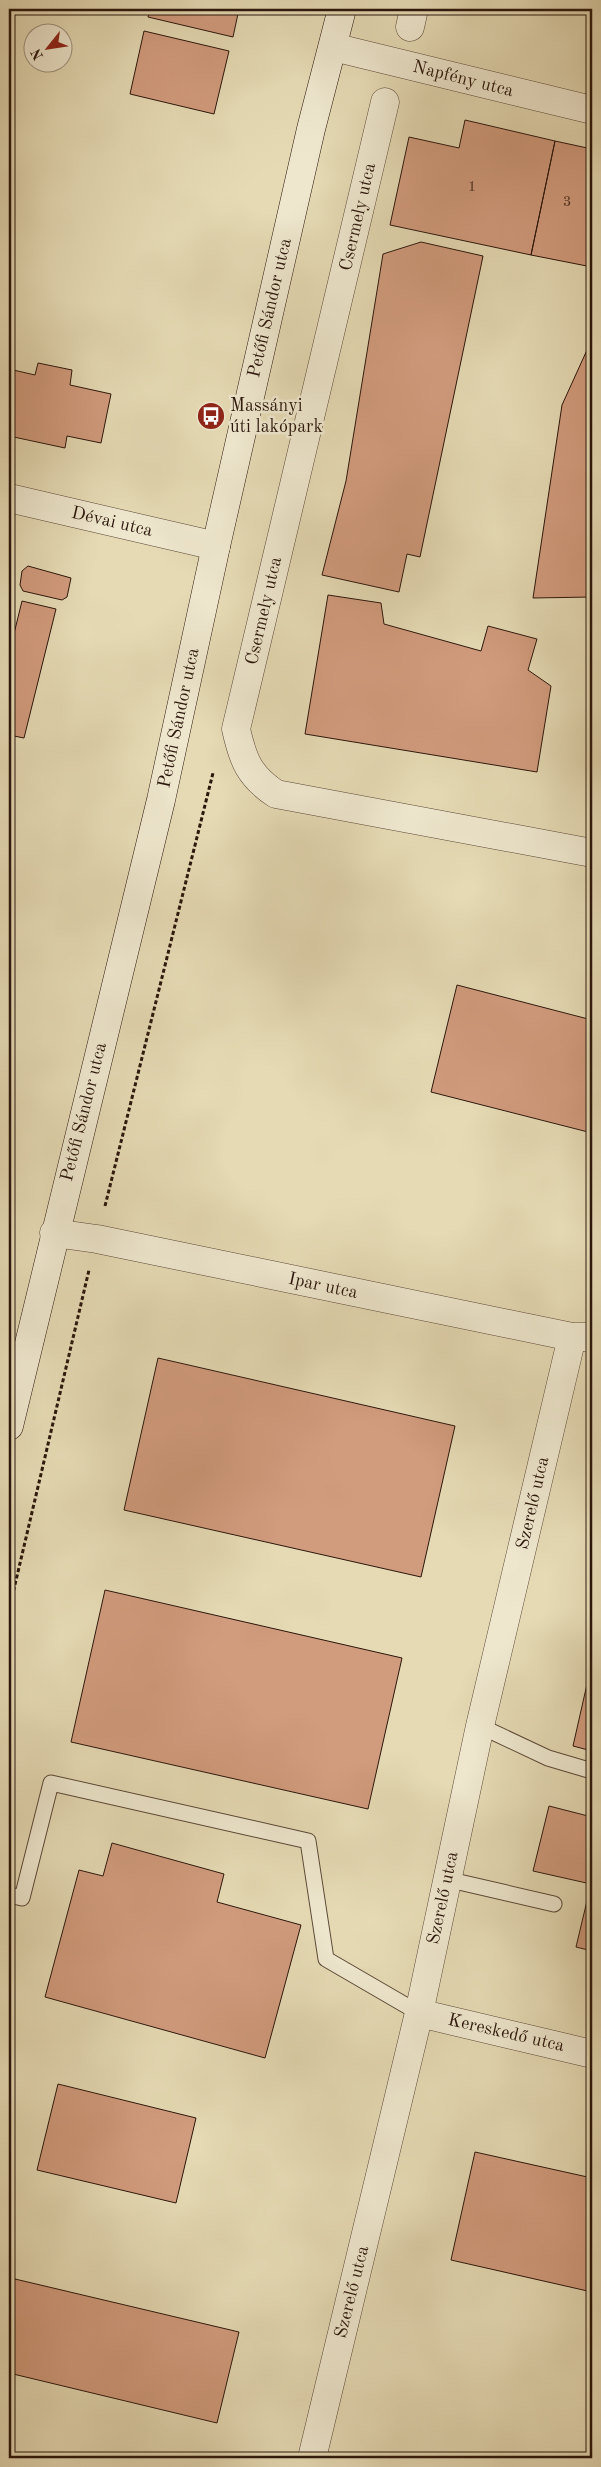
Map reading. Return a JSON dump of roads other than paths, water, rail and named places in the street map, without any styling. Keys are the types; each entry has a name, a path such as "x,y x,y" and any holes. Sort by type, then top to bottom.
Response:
{"street":[{"name":"Petőfi Sándor utca","path":"9,1426 54,1233 161,800 216,546 311,129 342,9"},
{"name":"Napfény utca","path":"333,47 592,110"},
{"name":"Csermely utca","path":"385,102 236,729 241,751 249,770 261,784 276,794 592,853"},
{"name":"Dévai utca","path":"9,498 216,546"},
{"name":"Ipar utca","path":"54,1233 97,1239 582,1337"},
{"name":"Szerelő utca","path":"312,2458 419,2013 480,1726 582,1337"},
{"name":"Kereskedő utca","path":"419,2013 592,2054"}],"lane":[{"path":"480,1726 548,1758 592,1771"},
{"path":"9,1895 22,1898 50,1783 308,1841 326,1959 419,2013"},
{"path":"446,1879 554,1904"}],"place":[{"name":"Massányi úti lakópark","path":"211,416"}]}
